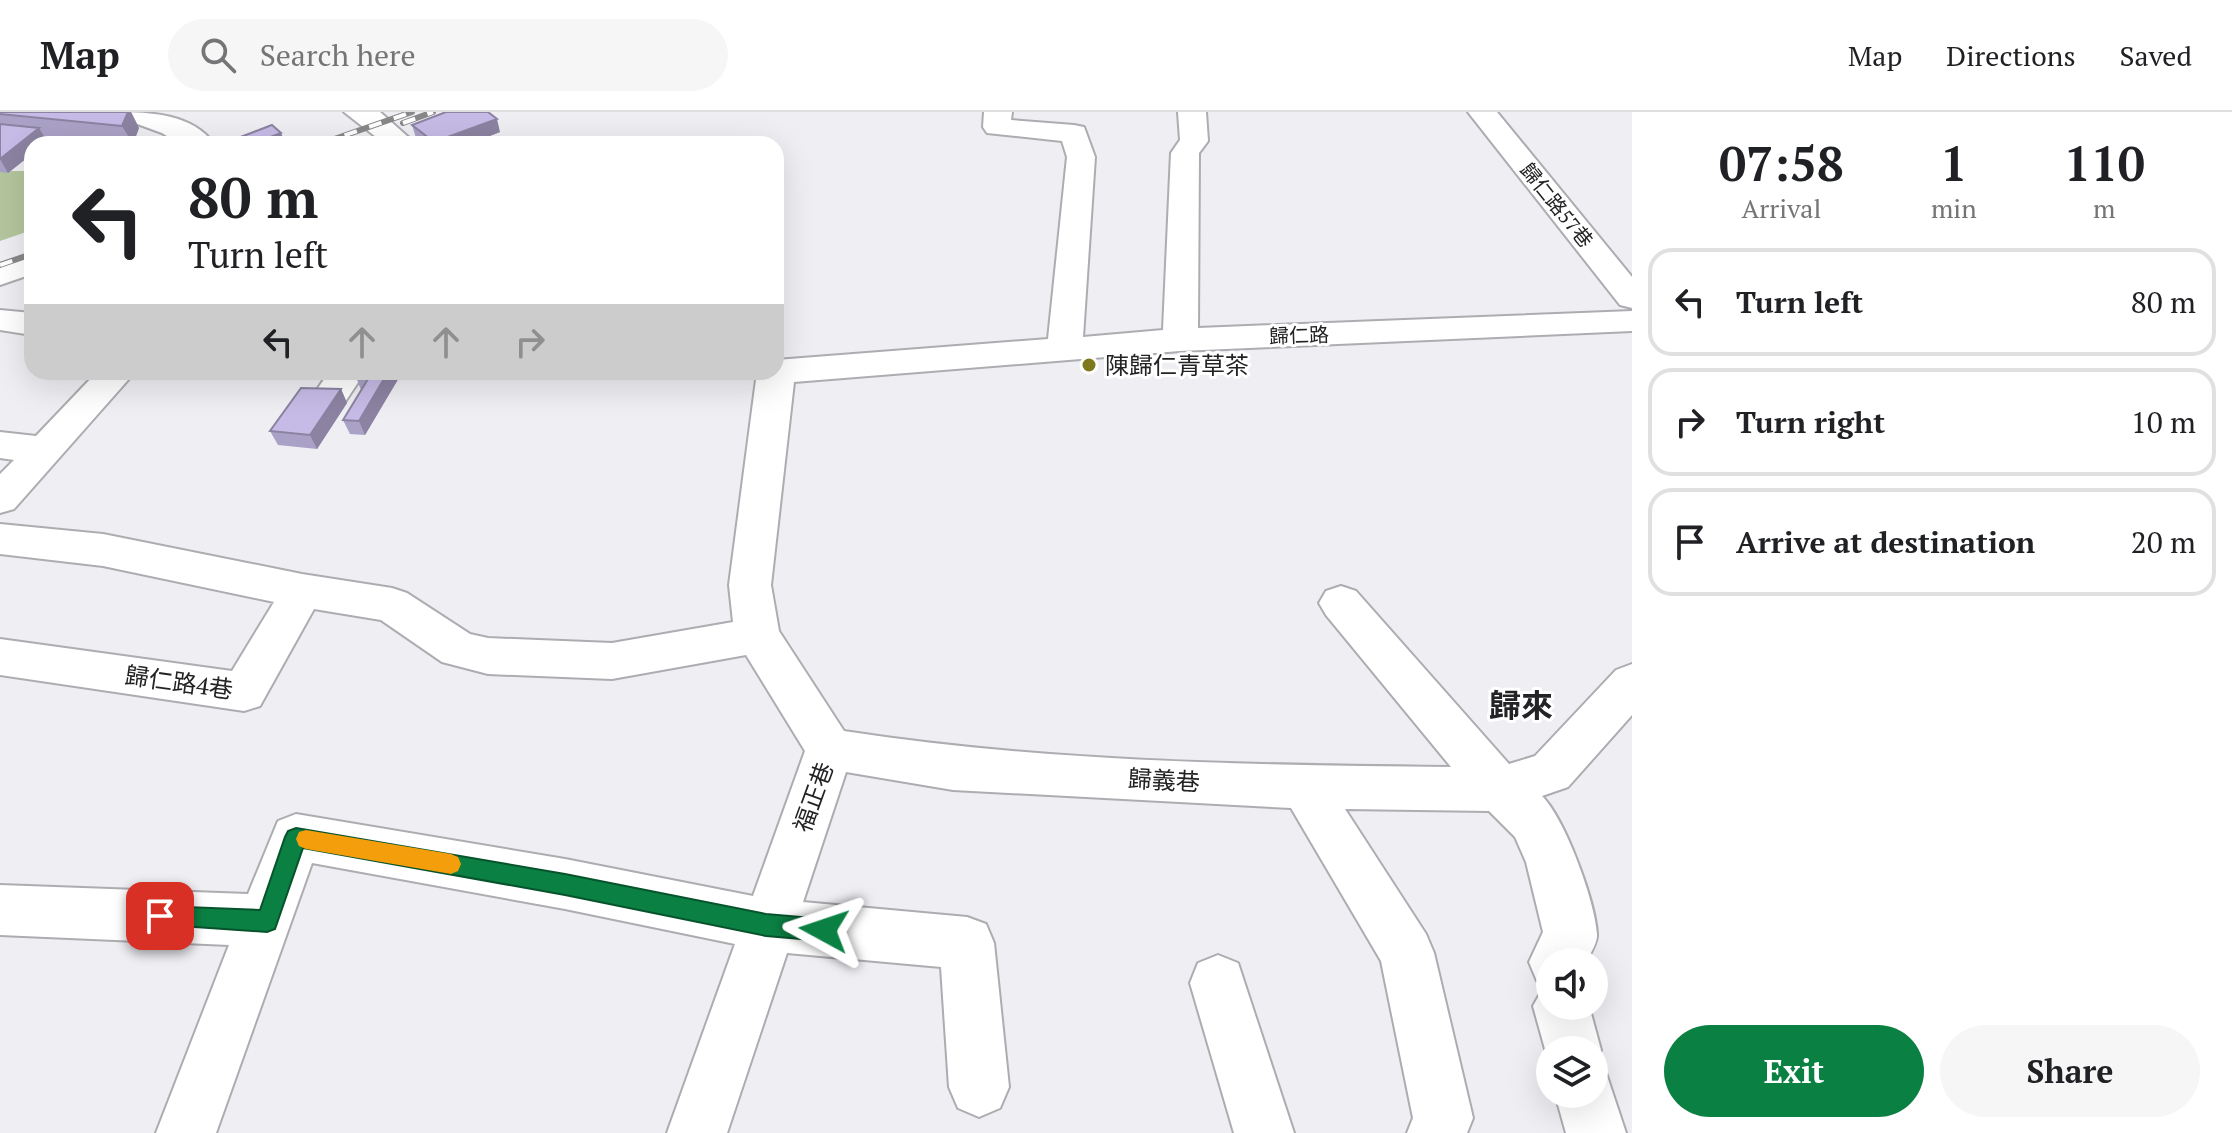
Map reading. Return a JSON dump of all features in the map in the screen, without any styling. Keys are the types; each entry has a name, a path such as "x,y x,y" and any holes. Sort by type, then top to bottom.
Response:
{"street":[{"path":"131,112 172,127 187,136"},
{"path":"998,112 997,127 1074,133 1081,157 1065,347"},
{"path":"1180,340 1185,153 1194,141 1192,112"},
{"name":"歸仁路57巷","path":"1482,112 1632,298"},
{"path":"366,116 392,136"},
{"path":"0,275 24,266"},
{"path":"0,320 24,323"},
{"name":"歸仁路","path":"784,371 1180,340 1632,321"},
{"path":"0,499 110,380"},
{"name":"福正巷","path":"697,1133 766,925 830,749 757,635 750,585 775,380"},
{"path":"0,445 46,450"},
{"path":"0,539 103,550 302,591 392,605 458,649 488,656 612,661 757,635"},
{"name":"歸仁路4巷","path":"0,657 244,692 302,591"},
{"path":"1341,603 1500,789 1533,821 1552,861 1571,936 1564,948"},
{"name":"歸義巷","path":"830,749 953,769 1307,787 1500,789 1551,772 1632,683"},
{"path":"1307,787 1316,807 1407,953 1443,1118 1437,1133"},
{"path":"186,1133 296,837 565,884 766,925 967,943 979,1087"},
{"path":"0,910 267,921"},
{"path":"1218,983 1264,1133"},
{"path":"1589,1108 1596,1133"}],"green space":[{"path":"0,171 24,171 24,233 0,241"}],"building":[{"path":"0,112 128,112 122,126"},
{"path":"446,112 488,112 497,119 450,136 426,136 412,125"},
{"path":"0,124 39,128 24,136 24,140 0,159"},
{"path":"272,125 281,133 273,136 243,136"},
{"path":"367,380 383,380 359,421 343,420"},
{"path":"301,388 341,389 310,435 270,431"}],"railway":[{"path":"343,136 412,112"},
{"path":"403,123 433,112"},
{"path":"0,265 24,257"}],"slow traffic":[{"path":"306,839 451,864"}],"place":[{"name":"陳歸仁青草茶","path":"1089,365"}],"district":[{"name":"歸來","path":"1521,705"}],"route":[{"path":"160,916 267,921 296,837 565,884 766,925 824,930"}]}
